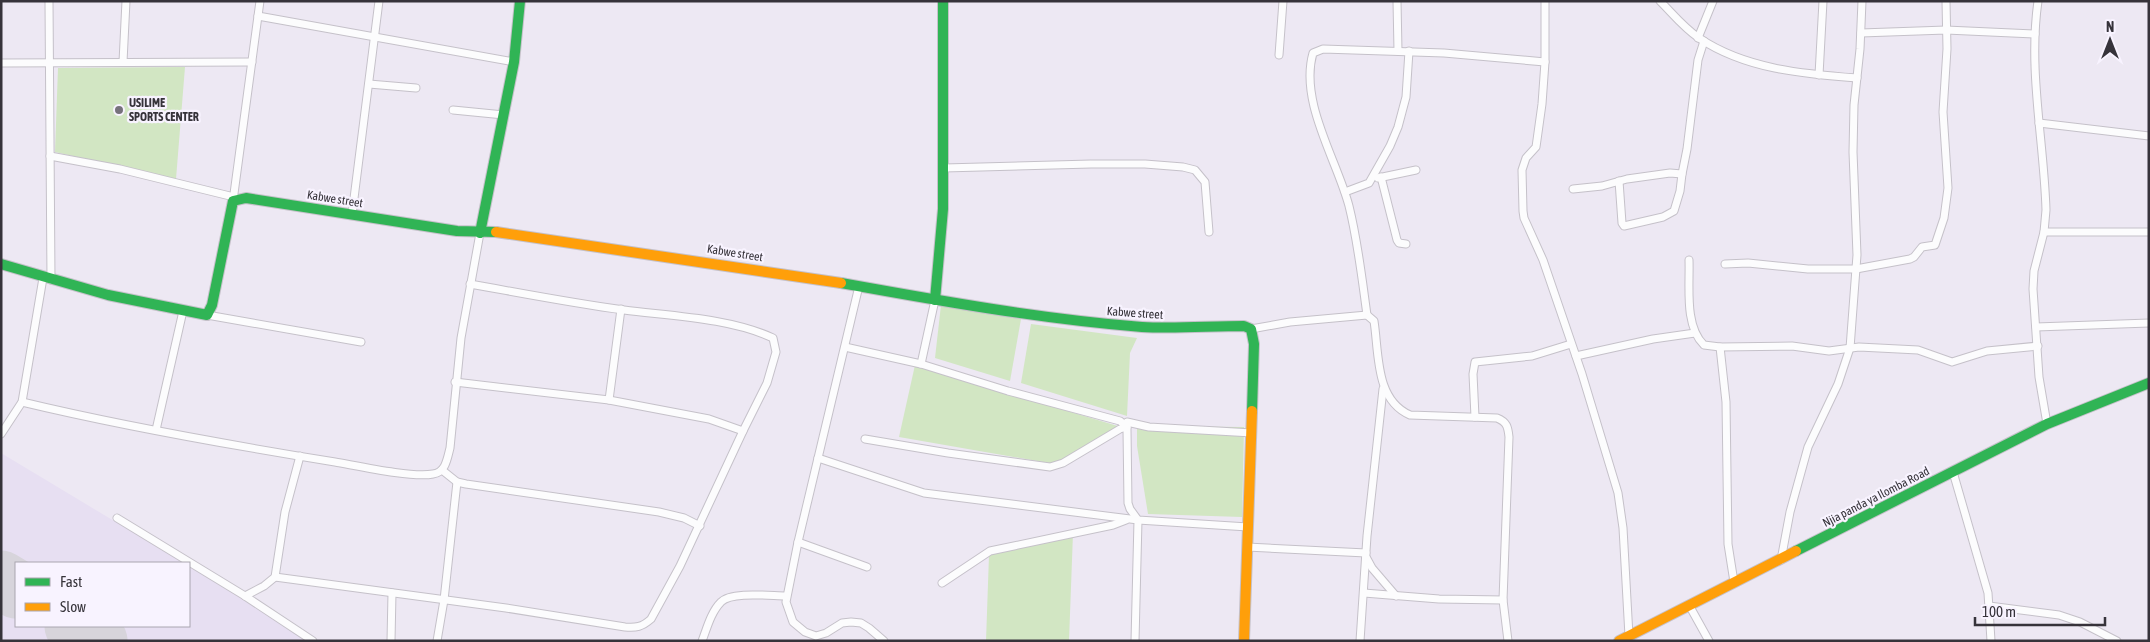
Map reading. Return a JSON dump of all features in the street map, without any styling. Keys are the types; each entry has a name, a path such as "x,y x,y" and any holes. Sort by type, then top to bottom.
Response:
{"main road":[{"path":"480,233 514,62 520,1"},
{"path":"935,300 943,209 943,1"},
{"name":"Kabwe street","path":"233,199 246,198 457,231 499,232 577,242 811,277 935,300 1113,324 1193,328 1235,325 1251,329"},
{"path":"1,264 47,279 108,295 207,315 212,305 233,199"},
{"path":"1244,641 1254,344 1251,329"},
{"name":"Njia panda ya Ilomba Road","path":"1619,641 2047,424 2149,384"}],"street":[{"path":"1,434 22,402 47,279 50,156 49,1"},
{"path":"123,62 126,1"},
{"path":"50,156 120,169 233,199 260,1"},
{"path":"352,214 379,1"},
{"path":"1279,55 1284,1"},
{"path":"1397,1 1398,51"},
{"path":"1545,1 1545,62 1536,146 1526,158 1522,170 1523,211 1524,218 1543,260 1576,356 1594,411 1621,509 1629,636"},
{"path":"1660,1 1701,40 1733,56 1819,75 1856,78"},
{"path":"1619,181 1622,223 1626,225 1663,217 1674,211 1680,192 1687,149 1701,40 1712,1"},
{"path":"1819,75 1823,1"},
{"path":"1781,560 1790,512 1808,448 1838,384 1850,348 1856,269 1853,152 1862,1"},
{"path":"1725,264 1748,263 1808,269 1856,269 1910,259 1914,257 1922,246 1935,245 1939,236 1948,188 1943,112 1946,1"},
{"path":"2038,1 2035,34 2039,123 2045,186 2044,232 2034,272 2033,289 2039,377 2047,424"},
{"path":"258,16 514,62"},
{"path":"1861,33 1946,30 2035,34"},
{"path":"1360,641 1373,469 1383,388 1374,321 1367,315 1354,226 1345,192 1316,113 1311,74 1313,53 1323,49 1398,51 1545,62"},
{"path":"1369,183 1381,164 1398,128 1406,97 1409,52"},
{"path":"1,63 252,62"},
{"path":"368,84 416,88"},
{"path":"453,110 504,114"},
{"path":"2039,123 2149,136"},
{"path":"944,168 1090,164 1144,164 1183,167 1194,170 1205,182 1209,232"},
{"path":"1345,192 1381,177 1416,170"},
{"path":"1573,189 1602,186 1619,181 1670,173 1682,174"},
{"path":"1381,177 1397,240 1399,243 1406,244"},
{"path":"2044,232 2149,232"},
{"path":"22,402 156,430 300,456 406,473 431,475 442,470 450,448 455,382 480,233"},
{"path":"1689,260 1690,310 1695,332 1704,345 1720,347 1792,346 1829,351 1850,348 1918,350 1952,362 1988,351 2038,346"},
{"path":"275,577 636,628 644,626 651,619 700,526 771,372 776,352 773,338 726,325 470,284"},
{"path":"859,286 786,596 787,608 793,622 805,632 816,636 826,633 842,623 861,623 875,632 884,641"},
{"path":"921,364 935,300"},
{"path":"609,400 622,309"},
{"path":"156,430 183,311"},
{"path":"207,315 361,342"},
{"path":"1251,329 1290,322 1367,315"},
{"path":"2036,327 2149,323"},
{"path":"1576,356 1695,332"},
{"path":"1475,417 1473,374 1475,362 1527,357 1571,344"},
{"path":"845,347 921,364 1008,391 1113,419 1127,425 1252,433"},
{"path":"1720,347 1726,402 1728,544 1734,582"},
{"path":"455,382 609,400 709,419 743,431"},
{"path":"1383,388 1396,408 1410,415 1498,418 1504,421 1508,428 1503,600 1508,641"},
{"path":"865,438 948,453 1050,467 1063,463 1127,425"},
{"path":"1127,425 1128,503 1130,510 1138,520 1135,641"},
{"path":"245,596 264,586 275,577 285,512 300,456"},
{"path":"818,458 924,493 1126,519 1248,527"},
{"path":"442,470 457,482 673,515 700,526"},
{"path":"1953,472 1982,564 1989,606 1991,641"},
{"path":"437,641 444,600 457,482"},
{"path":"117,518 189,562"},
{"path":"942,583 990,551 1113,525 1126,519"},
{"path":"798,542 867,567"},
{"path":"1248,547 1366,555"},
{"path":"1366,555 1372,568 1396,596"},
{"path":"190,562 313,641"},
{"path":"392,593 392,641"},
{"path":"1364,593 1503,600"},
{"path":"702,641 716,609 726,598 740,596 786,596"},
{"path":"1689,605 1709,641"},
{"path":"1989,606 2059,615 2080,622 2117,641"}],"shaded area":[{"path":"1,453 182,562 15,562 15,627 190,627 190,567 312,641 1,641"}],"green space":[{"name":"USILIME SPORTS CENTER","path":"185,67 176,179 55,152 58,68"},
{"path":"941,305 1021,319 1010,381 935,358"},
{"path":"1031,324 1137,338 1130,353 1127,416 1021,383"},
{"path":"915,365 1121,427 1060,465 899,437"},
{"path":"1137,426 1244,427 1242,517 1148,514 1137,446"},
{"path":"1073,533 1069,641 986,641 989,555"}],"runway":[{"path":"1,580 15,588"},
{"path":"76,627 98,641"}],"traffic: fast":[{"path":"480,233 514,62 520,1"},
{"path":"935,300 943,209 943,1"},
{"path":"1,264 108,295 207,315 212,305 233,201 246,198 457,231 496,232"},
{"path":"841,283 991,309 1104,324 1154,328 1244,326 1251,329 1254,344 1252,411"},
{"path":"1796,551 2047,424 2149,383"}],"traffic: slow":[{"path":"496,232 841,283"},
{"path":"1244,641 1252,411"},
{"path":"1619,641 1796,551"}],"place":[{"name":"USILIME SPORTS CENTER","path":"119,110"}]}
